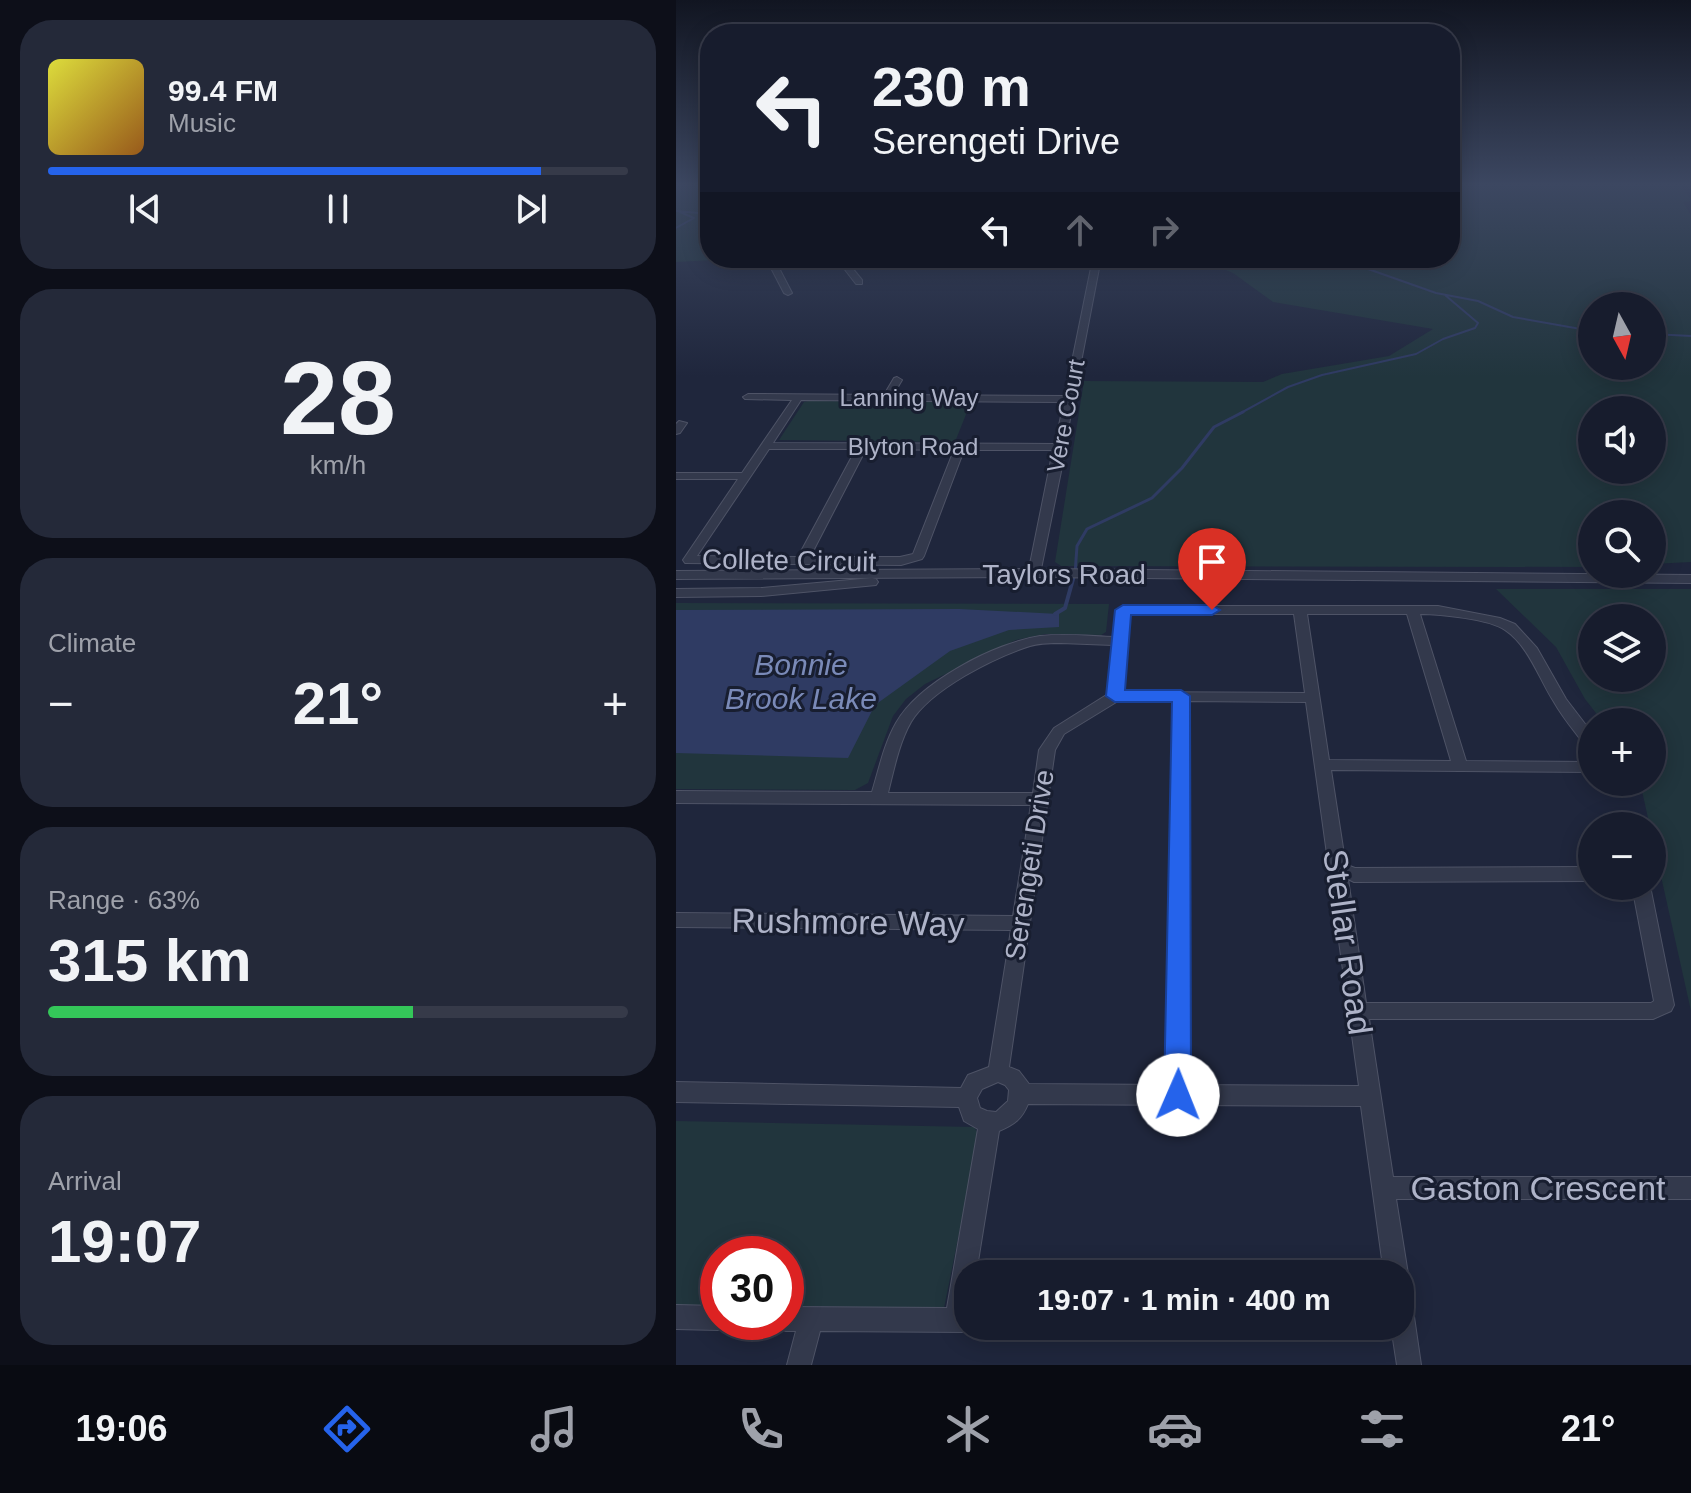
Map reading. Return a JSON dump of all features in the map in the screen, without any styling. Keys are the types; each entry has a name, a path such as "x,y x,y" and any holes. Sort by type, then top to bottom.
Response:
{"street":[{"path":"775,268 788,293"},
{"path":"848,268 859,282"},
{"path":"920,268 924,272"},
{"name":"Vere Court","path":"1034,573 1095,268"},
{"path":"887,398 897,380"},
{"name":"Lanning Way","path":"748,397 1070,399"},
{"name":"Collete Circuit","path":"798,398 689,560 901,561 918,556 960,447"},
{"name":"Blyton Road","path":"766,446 1061,447"},
{"path":"802,561 862,447"},
{"path":"676,476 746,476"},
{"name":"Taylors Road","path":"676,575 1034,573 1691,579"},
{"path":"676,593 748,592 909,579 1173,580 1203,579 1216,575"},
{"path":"1313,698 1115,696 1123,610 1438,610 1510,627 1532,651 1560,701 1578,725"},
{"name":"Stellar Road","path":"1300,610 1394,1260"},
{"path":"1412,610 1460,766"},
{"path":"878,798 904,722 933,689 1028,643 1047,640 1120,641"},
{"name":"Serengeti Drive","path":"998,1073 1047,750 1059,731 1115,696"},
{"path":"1178,1095 1181,696"},
{"path":"1323,765 1578,767"},
{"path":"676,797 1039,799"},
{"path":"1336,861 1341,870 1354,875 1578,874"},
{"path":"1358,1011 1653,1011 1664,1005 1644,900"},
{"name":"Rushmore Way","path":"676,920 1020,923"},
{"path":"998,1073 1015,1080 1021,1094 1020,1102 1010,1116 990,1122 971,1114 967,1098 975,1082 983,1076 998,1073"},
{"path":"676,1092 967,1098"},
{"path":"1021,1094 1371,1096"},
{"path":"970,1260 990,1122"},
{"name":"Gaston Crescent","path":"1384,1188 1691,1188"},
{"path":"676,1317 700,1318"},
{"path":"804,1320 954,1320"},
{"path":"799,1365 811,1320"},
{"path":"1405,1340 1409,1365"}],"shaded area":[{"path":"676,250 700,250 700,261 676,262"},
{"path":"1460,250 1691,250 1691,562 1666,563 1666,500 1578,500 1578,567 1061,566 1055,562 1084,381 1263,382 1282,374 1389,356 1433,329 1273,302 1221,268 1460,268"},
{"path":"804,402 971,402 955,442 779,440"},
{"path":"1496,589 1691,589 1691,1011 1666,899 1666,812 1647,812 1643,796 1666,796 1666,708 1592,708 1581,692 1666,692 1666,604 1578,604 1578,686 1556,647"},
{"name":"Bonnie Brook Lake","path":"676,603 1109,604 1106,632 1101,635 1045,634 1016,640 925,684 906,699 893,716 868,783 855,790 676,789"},
{"path":"676,1121 974,1127 979,1135 944,1308 804,1306 804,1236 700,1236 700,1305 676,1305"}],"water":[{"name":"Bonnie Brook Lake","path":"959,609 1059,614 1059,627 1009,630 950,651 875,705 848,758 676,753 676,610"}],"waterway":[{"path":"1365,268 1436,293 1478,301 1513,317 1578,329"},
{"path":"1239,414 1288,387 1322,375 1416,354 1443,339 1475,328 1478,323 1445,295"},
{"path":"1666,335 1691,336"},
{"path":"1075,574 1077,546 1087,529 1152,498 1182,468 1214,427 1243,412"},
{"path":"1055,614 1065,608 1075,572"}],"route":[{"path":"1178,1095 1181,696 1115,696 1123,610 1212,610"}]}
